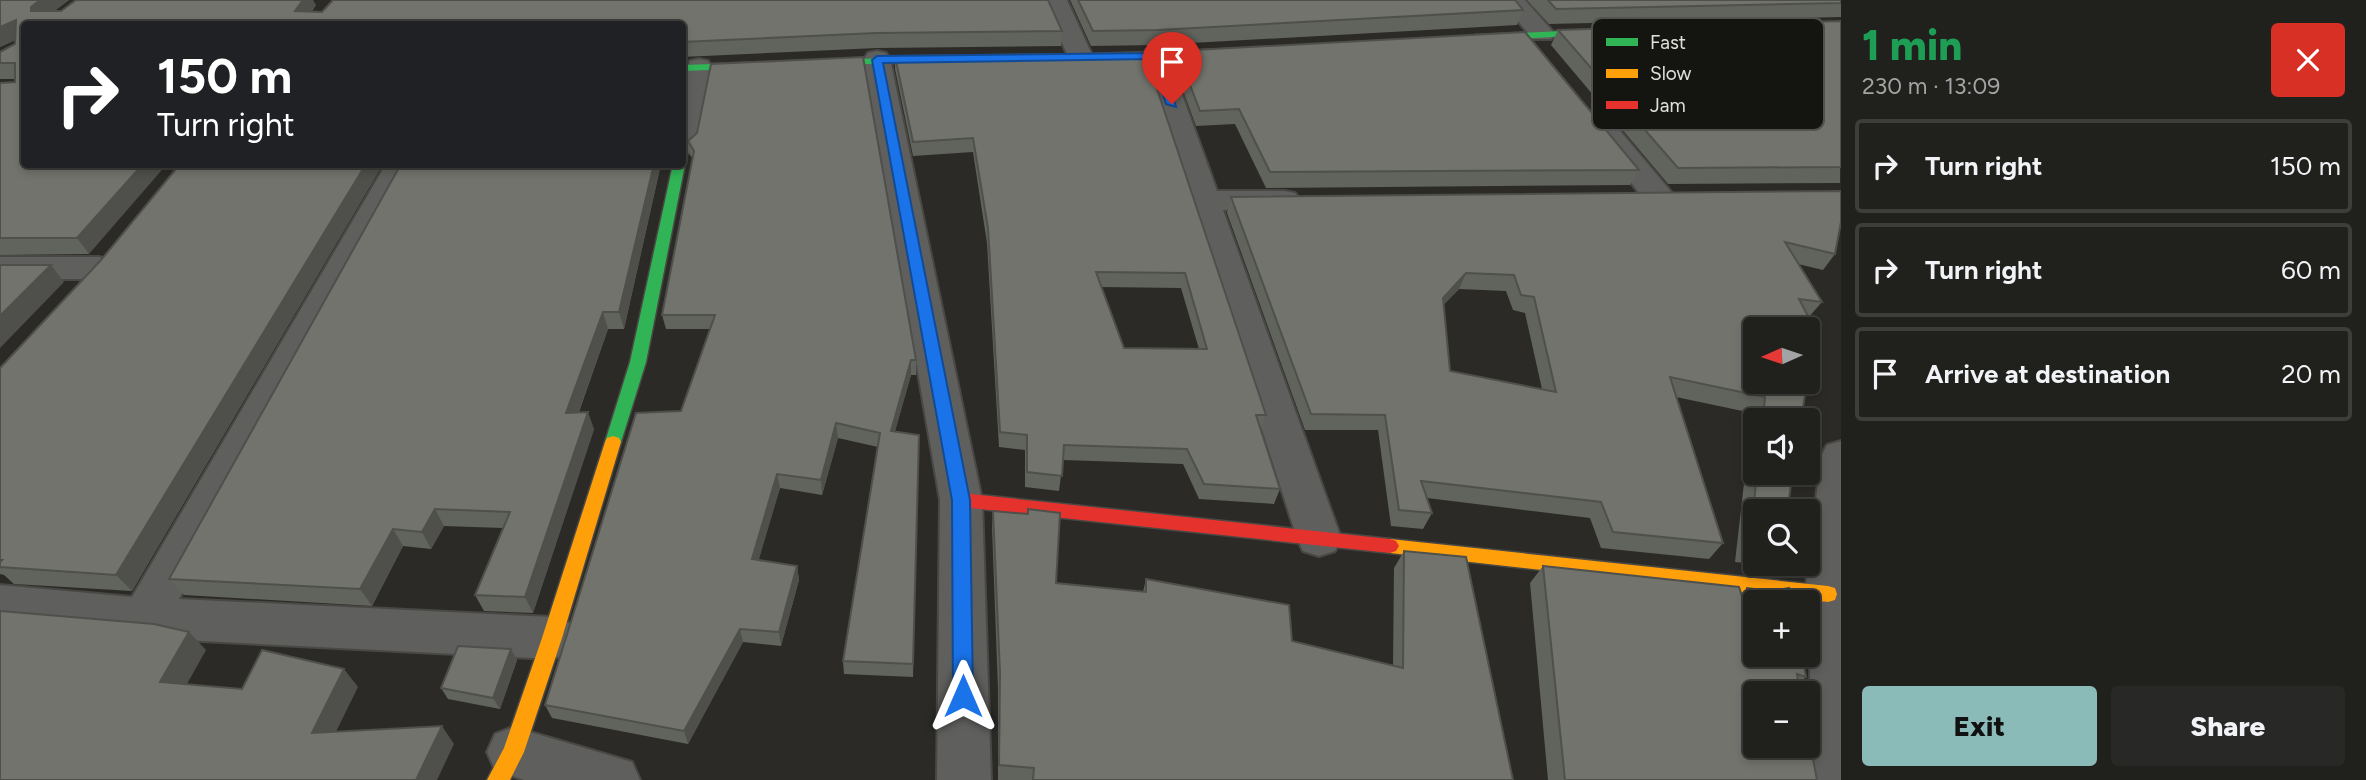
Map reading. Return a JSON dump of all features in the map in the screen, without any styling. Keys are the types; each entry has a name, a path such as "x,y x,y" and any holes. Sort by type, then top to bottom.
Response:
{"street":[{"path":"1055,0 1073,57 1251,51"},
{"path":"1512,0 1552,67"},
{"path":"1457,38 1592,33"},
{"path":"1155,56 1319,538"},
{"path":"686,111 691,68 958,58"},
{"path":"877,60 961,500 964,780"},
{"path":"1587,110 1592,115"},
{"path":"1607,130 1670,195 1616,196"},
{"path":"144,618 399,168"},
{"path":"613,780 506,766 552,638 638,362 678,168"},
{"path":"1205,201 1315,200"},
{"path":"0,268 108,258 72,297"},
{"path":"1840,780 1828,594 1841,456"},
{"path":"961,500 1828,594"},
{"path":"0,605 144,618 552,638"}],"building":[{"path":"0,0 40,0 31,7 31,11 61,11 76,0 303,0 295,11 322,12 333,0 1048,0 1062,31 876,33 686,42 686,21 21,21 21,168 139,168 77,238 0,238 0,83 15,82 15,63 0,63 0,52 15,44 16,20 0,27"},
{"path":"1078,0 1515,0 1523,10 1158,30 1093,31"},
{"path":"1548,0 1841,0 1841,3 1556,9"},
{"path":"1841,21 1841,167 1678,168 1645,130 1824,130 1824,22"},
{"path":"1592,29 1592,69 1558,30"},
{"path":"1525,32 1592,113 1592,130 1606,130 1639,170 1270,172 1239,109 1200,111 1177,51"},
{"path":"1145,53 1266,415 1256,415 1280,489 1204,484 1187,449 1064,445 1062,476 1027,472 1027,435 1000,432 988,228 973,138 913,142 895,56","holes":["1096,272 1185,273 1207,349 1124,348"]},
{"path":"863,57 916,360 911,360 891,431 919,435 913,664 843,661 880,433 836,423 821,480 777,474 752,559 797,566 779,632 740,629 684,731 545,705 636,413 681,411 715,315 662,315 694,151 688,141 697,133 711,64"},
{"path":"177,168 364,168 116,575 0,567 0,368 101,260"},
{"path":"399,168 653,168 619,312 603,312 566,413 588,412 525,597 475,595 510,512 435,509 422,532 393,529 360,589 169,579"},
{"path":"1841,191 1841,222 1835,254 1785,242 1822,302 1799,299 1808,317 1743,317 1743,392 1670,377 1723,543 1613,532 1601,502 1421,481 1432,513 1399,510 1385,415 1311,414 1231,197","holes":["1466,273 1514,275 1521,295 1534,297 1556,392 1450,371 1443,298"]},
{"path":"0,265 51,265 0,316"},
{"path":"1751,394 1805,394 1803,408 1764,408 1765,397"},
{"path":"1756,485 1791,485 1789,499 1754,499"},
{"path":"1028,509 1060,513 1056,583 1146,592 1146,579 1289,605 1292,641 1403,668 1404,551 1466,557 1513,780 1033,780 1034,768 999,765 1000,673 993,511 1028,514"},
{"path":"1543,566 1739,587 1743,600 1743,667 1804,667 1806,677 1797,674 1798,681 1743,681 1743,758 1813,758 1817,780 1565,780"},
{"path":"0,611 154,624 189,632 160,682 242,689 262,650 344,669 312,733 442,726 416,780 0,780"},
{"path":"458,646 511,649 493,698 441,688"}],"traffic: fast":[{"path":"1475,38 1592,33"},
{"path":"1094,57 1230,52"},
{"path":"686,68 946,59"},
{"path":"613,442 638,362 678,168"}],"traffic: slow":[{"path":"498,780 513,752 552,638 613,442"},
{"path":"1390,546 1828,594"}],"traffic: jam":[{"path":"961,500 1390,546"}],"route":[{"path":"963,696 961,500 921,275 877,60 1155,56 1172,104"}]}
